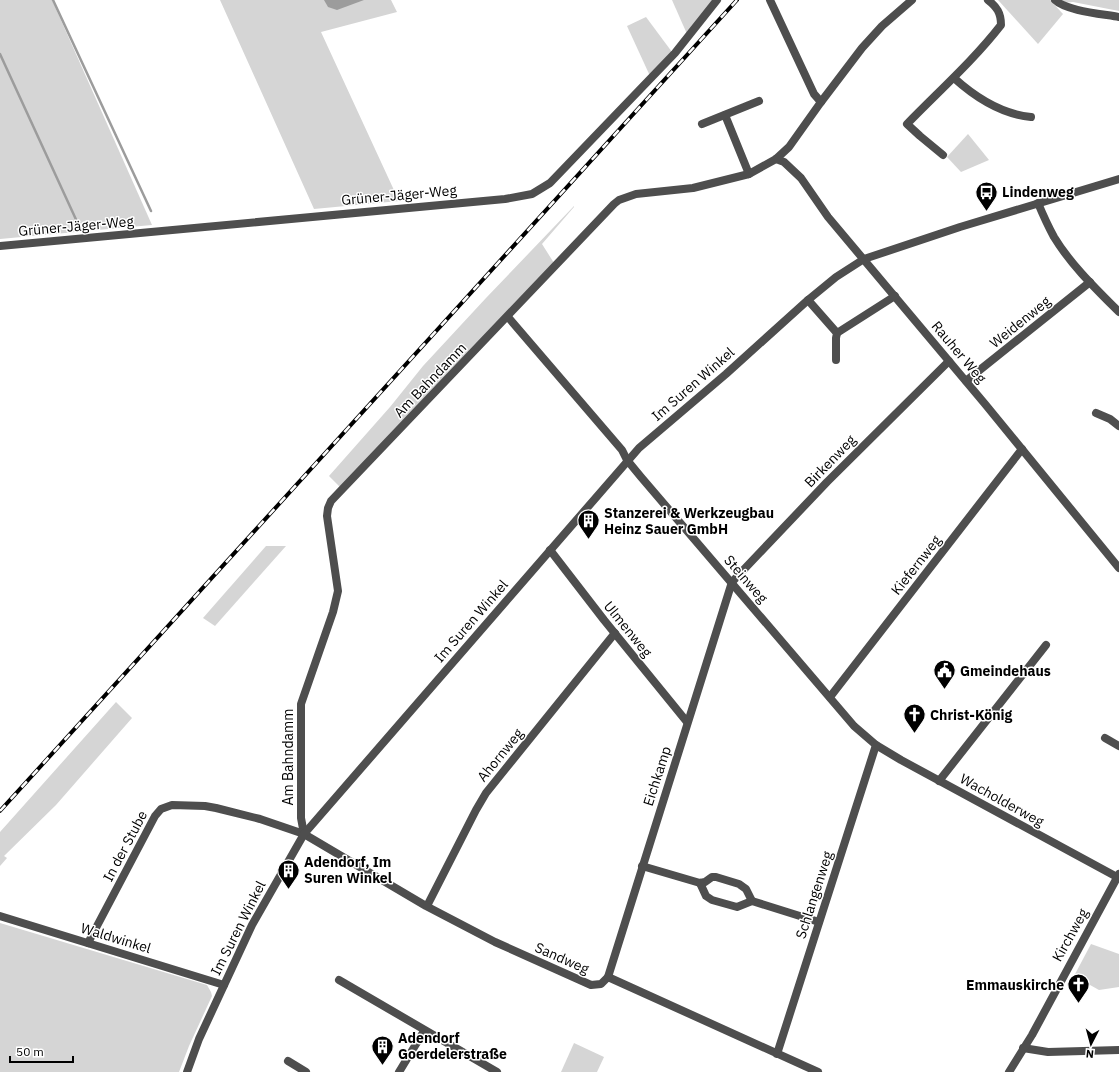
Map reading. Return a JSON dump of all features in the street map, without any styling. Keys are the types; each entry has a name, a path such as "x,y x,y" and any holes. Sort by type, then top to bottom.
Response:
{"street":[{"name":"Grüner-Jäger-Weg","path":"0,246 505,199 532,194 550,183 664,65 717,0"},
{"path":"770,0 814,94 821,102"},
{"name":"Am Bahndamm","path":"304,834 301,818 301,704 333,612 338,591 327,522 328,508 332,501 508,318 607,211 620,200 636,194 693,188 749,174 776,159 789,147 862,48 882,26 912,0"},
{"path":"943,155 907,124 954,78 1002,25 1001,16 997,9 988,0"},
{"path":"1055,0 1059,4 1070,8 1119,17"},
{"path":"954,78 968,91 988,104 1009,112 1030,117"},
{"path":"702,124 760,101"},
{"path":"725,115 749,174"},
{"name":"Rauher Weg","path":"776,159 784,162 801,178 828,217 966,381 1119,568"},
{"path":"864,259 960,227 1119,179"},
{"path":"1038,204 1059,245 1090,282 1119,312"},
{"name":"Im Suren Winkel","path":"187,1072 199,1039 256,916 304,834 627,460 652,436 726,374 808,300 836,277 864,259"},
{"name":"Weidenweg","path":"966,381 1090,282"},
{"path":"836,360 837,333 895,296"},
{"path":"808,300 837,333"},
{"name":"Steinweg","path":"508,318 622,450 627,460 641,477 859,731 876,745"},
{"name":"Birkenweg","path":"732,582 827,482 949,361"},
{"path":"1096,413 1110,419 1119,426"},
{"name":"Kiefernweg","path":"830,697 1022,449"},
{"name":"Ulmenweg","path":"550,550 687,722"},
{"name":"Eichkamp","path":"608,977 732,582"},
{"name":"Ahornweg","path":"427,906 486,793 615,633"},
{"path":"939,780 1046,645"},
{"path":"1105,738 1119,746"},
{"name":"Wacholderweg","path":"876,745 1118,875"},
{"name":"Schlangenweg","path":"777,1054 876,745"},
{"name":"In der Stube","path":"88,943 157,813 165,806 172,805 216,808 304,834"},
{"name":"Sandweg","path":"304,834 427,906 495,942 591,985 601,984 608,977"},
{"path":"642,866 700,883 705,882 712,877 716,877 742,885 746,889 752,901"},
{"name":"Kirchweg","path":"1009,1072 1032,1035 1118,875"},
{"path":"700,883 706,896 712,900 737,907 752,901 819,922"},
{"name":"Waldwinkel","path":"0,916 224,985"},
{"path":"608,977 818,1072"},
{"path":"339,980 424,1031 497,1072"},
{"path":"400,1072 424,1031"},
{"path":"1023,1048 1048,1052 1119,1050"},
{"path":"288,1061 306,1072"}],"shaded area":[{"path":"0,0 52,0 152,225 0,239"},
{"path":"220,0 391,0 397,12 321,32 399,201 314,209"},
{"path":"324,0 364,0 337,10 328,7"},
{"path":"672,0 713,0 687,34"},
{"path":"998,0 1050,0 1063,14 1038,44"},
{"path":"1061,0 1119,0 1119,11 1073,2 1063,3"},
{"path":"646,17 672,52 650,76 627,26"},
{"path":"968,134 989,160 961,172 947,157"},
{"path":"574,206 542,244 554,263 340,487 329,476 390,407 423,366"},
{"path":"266,546 286,546 215,626 203,618"},
{"path":"116,702 132,718 56,805 4,856 7,858 0,866 0,832"},
{"path":"0,923 207,985 212,996 179,1072 0,1072"},
{"path":"1091,944 1119,954 1119,987 1099,990 1074,976"},
{"path":"574,1043 604,1057 597,1072 561,1072"}],"waterway":[{"path":"53,0 151,211"},
{"path":"0,54 79,226"}],"railway":[{"path":"0,811 737,0"}],"place":[{"name":"Lindenweg","path":"987,212"},
{"name":"Stanzerei & Werkzeugbau Heinz Sauer GmbH","path":"589,540"},
{"name":"Gmeindehaus","path":"945,690"},
{"name":"Christ-König","path":"915,734"},
{"name":"Adendorf, Im Suren Winkel","path":"288,890"},
{"name":"Emmauskirche","path":"1079,1004"},
{"name":"Adendorf Goerdelerstraße","path":"383,1066"}]}
